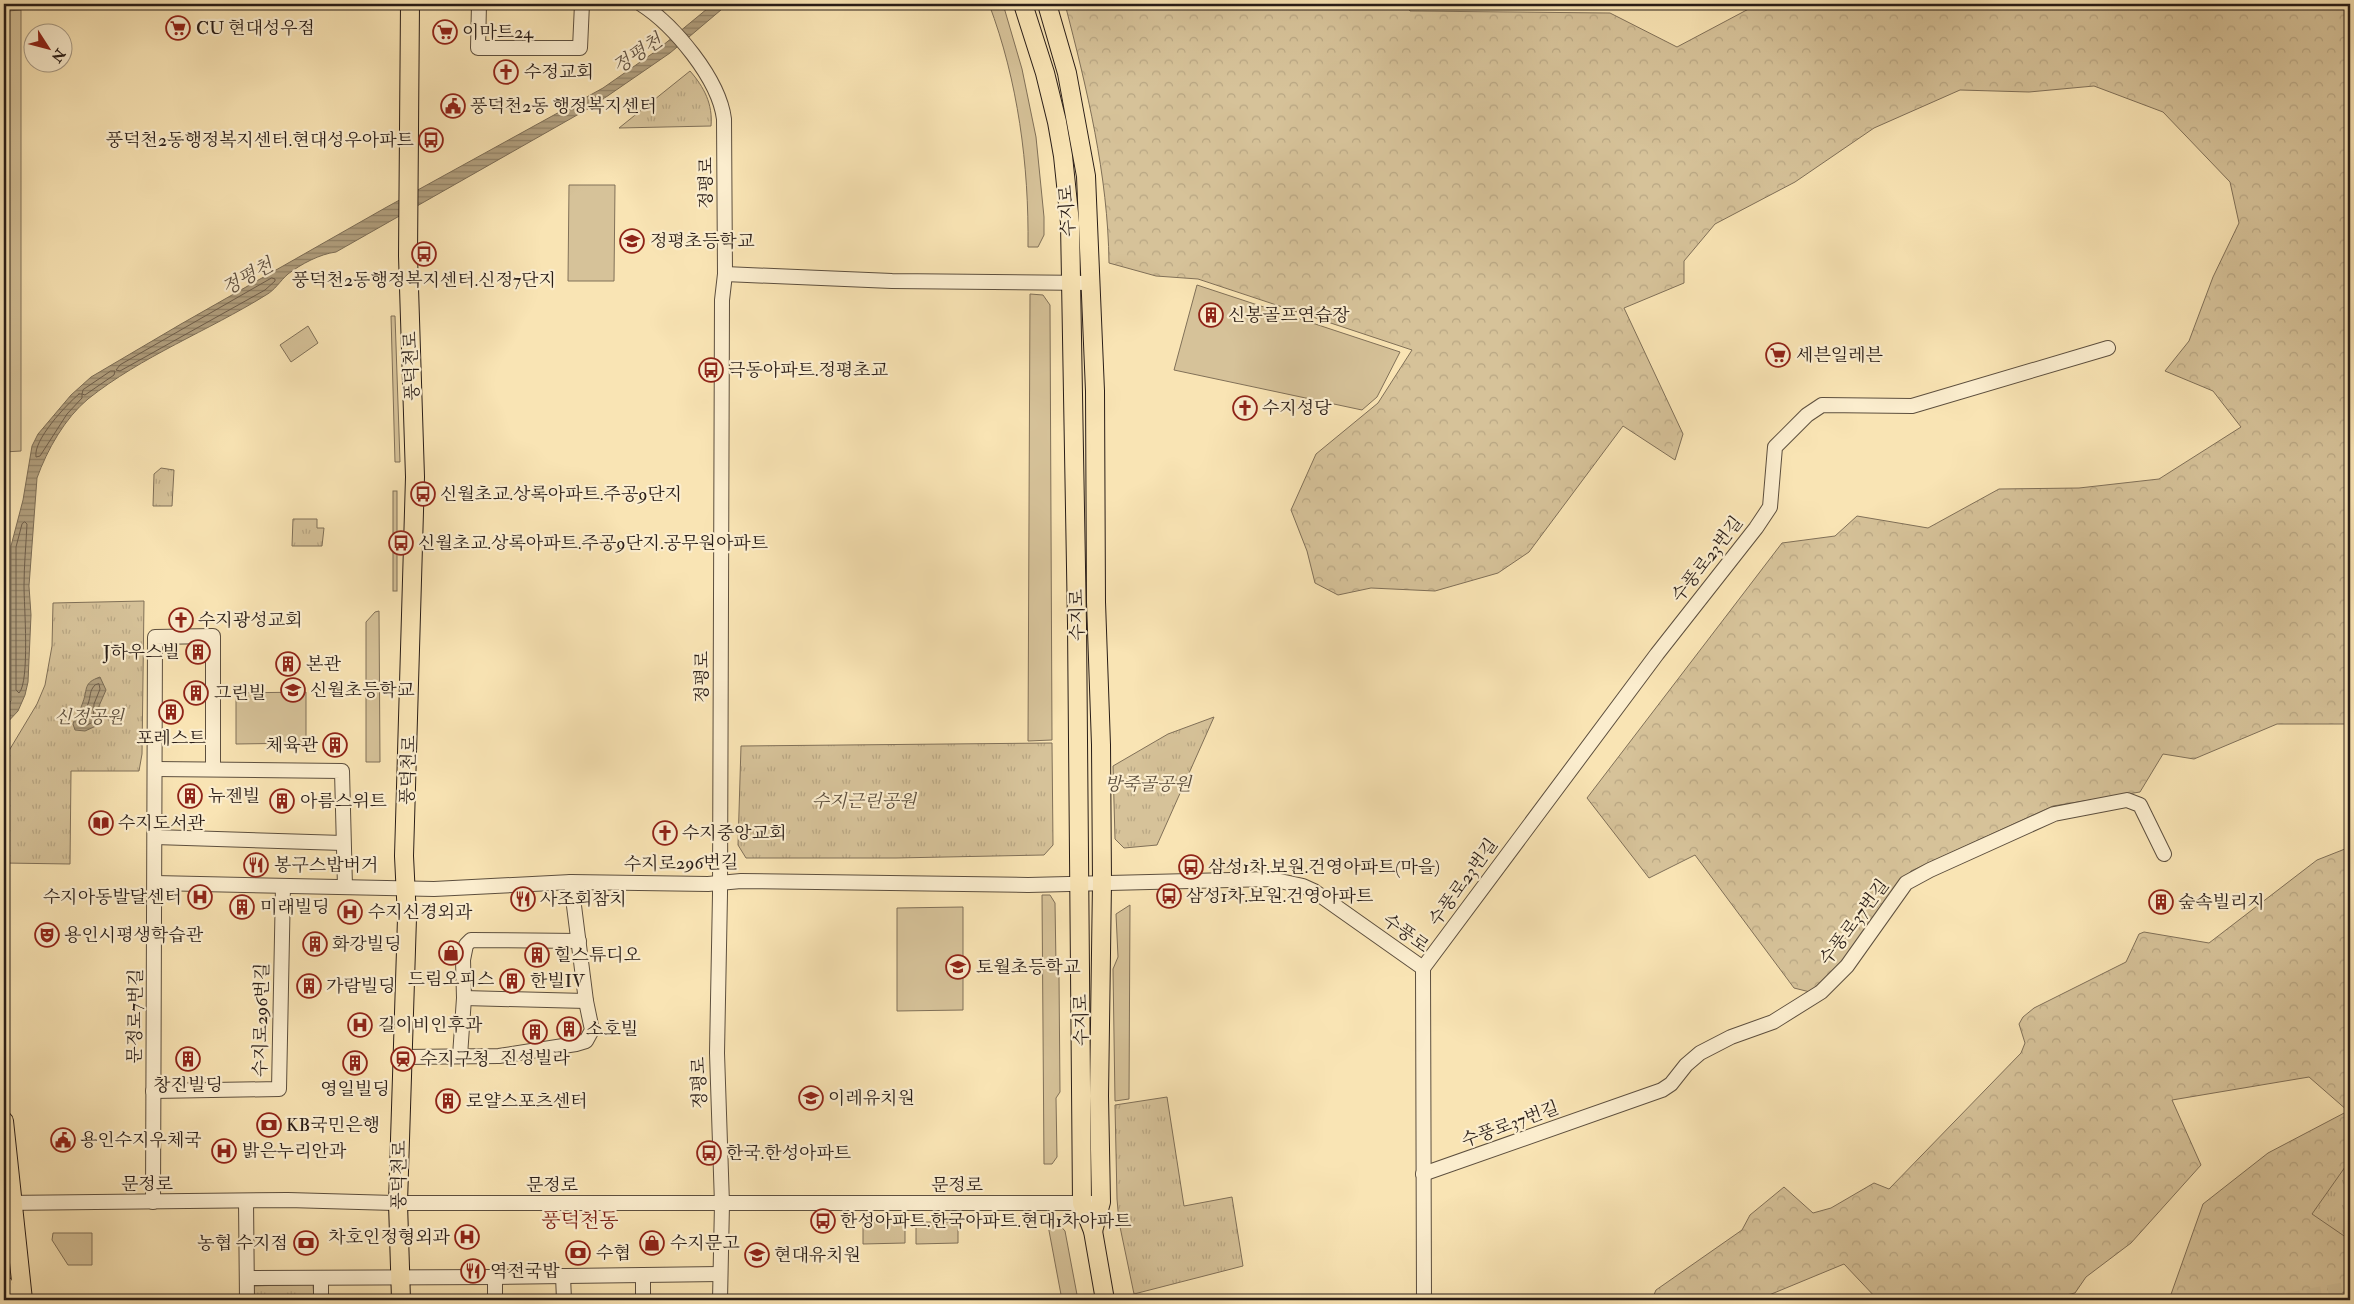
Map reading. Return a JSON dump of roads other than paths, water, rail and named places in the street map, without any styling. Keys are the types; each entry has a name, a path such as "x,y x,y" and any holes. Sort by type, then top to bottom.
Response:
{"main road":[{"name":"풍덕천로","path":"402,1300 398,1203 407,918 404,856 415,477 408,240 410,4"},
{"name":"수지로","path":"1023,4 1046,72 1063,156 1070,223 1075,446 1082,1203 1093,1231 1105,1300"},
{"name":"수지로","path":"1048,4 1067,73 1084,168 1095,391 1096,602 1101,746 1102,882 1099,1096 1101,1202 1093,1231"},
{"path":"4,1121 8,1203 23,1300"},
{"path":"4,1285 7,1300"}],"street":[{"path":"479,4 478,48 580,48 582,4"},
{"name":"정평로","path":"641,4 667,26 698,61 714,87 723,110 725,274 722,300 717,1053 722,1204 720,1300"},
{"path":"725,274 892,281 1090,283"},
{"name":"수풍로23번길","path":"1423,968 1658,654 1756,528 1770,506 1775,448 1807,415 1822,404 1912,406 2108,348"},
{"name":"문정로7번길","path":"153,1202 155,637 213,636 213,769"},
{"path":"156,769 342,771 345,887"},
{"name":"수풍로37번길","path":"1423,1174 1662,1090 1671,1084 1686,1065 1700,1053 1731,1037 1773,1022 1805,1003 1828,985 1847,966 1906,884 1930,870 2054,814 2127,800 2140,806 2164,854"},
{"path":"155,837 343,843"},
{"name":"수풍로","path":"1079,882 1147,883 1252,878 1271,879 1303,886 1330,901 1423,968 1424,1300"},
{"name":"수지로296번길","path":"155,883 406,889 571,882 719,883 741,881 1028,885 1079,882"},
{"path":"402,1057 499,1056 586,1041 592,1030 586,1001 571,882"},
{"name":"수지로296번길","path":"153,1091 279,1089 283,886"},
{"path":"460,1056 464,998 463,960 466,945 471,940 579,941"},
{"path":"464,998 586,1001"},
{"name":"문정로","path":"8,1203 246,1202 288,1200 398,1203 722,1204 747,1202 1101,1202"},
{"path":"246,1202 247,1300"},
{"path":"247,1278 321,1279 720,1274"},
{"path":"643,1275 643,1300"},
{"path":"563,1276 564,1300"},
{"path":"495,1277 495,1300"},
{"path":"321,1279 321,1300"}],"water":[{"name":"정평천","path":"713,4 728,4 670,53 593,106 336,252 317,257 299,267 288,274 266,295 130,370 88,399 72,415 58,435 37,478 29,586 31,615 28,682 18,711 4,726 4,709 11,701 11,546 23,500 32,446 38,434 71,395 91,377 181,324 385,208 603,88 656,51"},
{"path":"100,677 106,690 99,706 99,719 96,726 85,731 75,730 73,724 82,705 87,686 91,681"}],"tunnel":[{"path":"2287,1300 2350,1288"}],"place":[{"name":"CU 현대성우점","path":"178,28"},
{"name":"이마트24","path":"445,32"},
{"name":"수정교회","path":"506,72"},
{"name":"풍덕천2동 행정복지센터","path":"453,106"},
{"name":"풍덕천2동행정복지센터.현대성우아파트","path":"431,140"},
{"name":"정평초등학교","path":"632,241"},
{"name":"풍덕천2동행정복지센터.신정7단지","path":"424,254"},
{"name":"신봉골프연습장","path":"1211,315"},
{"name":"세븐일레븐","path":"1778,355"},
{"name":"극동아파트.정평초교","path":"711,370"},
{"name":"수지성당","path":"1245,408"},
{"name":"신월초교.상록아파트.주공9단지","path":"423,494"},
{"name":"신월초교.상록아파트.주공9단지.공무원아파트","path":"401,543"},
{"name":"수지광성교회","path":"181,620"},
{"name":"J하우스빌","path":"198,652"},
{"name":"본관","path":"288,664"},
{"name":"신월초등학교","path":"293,690"},
{"name":"그린빌","path":"196,693"},
{"name":"포레스트","path":"171,712"},
{"name":"체육관","path":"335,745"},
{"name":"뉴젠빌","path":"190,796"},
{"name":"아름스위트","path":"282,801"},
{"name":"수지도서관","path":"101,823"},
{"name":"수지중앙교회","path":"665,833"},
{"name":"봉구스밥버거","path":"256,865"},
{"name":"삼성1차.보원.건영아파트(마을)","path":"1191,867"},
{"name":"삼성1차.보원.건영아파트","path":"1169,896"},
{"name":"수지아동발달센터","path":"200,897"},
{"name":"사조회참치","path":"523,899"},
{"name":"숲속빌리지","path":"2161,902"},
{"name":"미래빌딩","path":"242,907"},
{"name":"수지신경외과","path":"350,912"},
{"name":"용인시평생학습관","path":"47,935"},
{"name":"화강빌딩","path":"315,944"},
{"name":"드림오피스","path":"451,953"},
{"name":"힐스튜디오","path":"537,955"},
{"name":"토월초등학교","path":"958,967"},
{"name":"한빌IV","path":"512,981"},
{"name":"가람빌딩","path":"309,986"},
{"name":"길이비인후과","path":"360,1025"},
{"name":"소호빌","path":"569,1029"},
{"name":"진성빌라","path":"535,1032"},
{"name":"창진빌딩","path":"188,1059"},
{"name":"수지구청","path":"403,1059"},
{"name":"영일빌딩","path":"355,1063"},
{"name":"이레유치원","path":"811,1098"},
{"name":"로얄스포츠센터","path":"448,1101"},
{"name":"KB국민은행","path":"269,1125"},
{"name":"용인수지우체국","path":"63,1140"},
{"name":"밝은누리안과","path":"224,1151"},
{"name":"한국.한성아파트","path":"709,1153"},
{"name":"한성아파트.한국아파트.현대1차아파트","path":"823,1221"},
{"name":"차호인정형외과","path":"467,1237"},
{"name":"농협 수지점","path":"306,1243"},
{"name":"수지문고","path":"652,1243"},
{"name":"수협","path":"578,1253"},
{"name":"현대유치원","path":"757,1255"},
{"name":"역전국밥","path":"473,1271"}],"district":[{"name":"풍덕천동","path":"580,1220"}],"park label":[{"name":"신정공원","path":"89,717"},
{"name":"방죽골공원","path":"1148,784"},
{"name":"수지근린공원","path":"864,801"}]}
